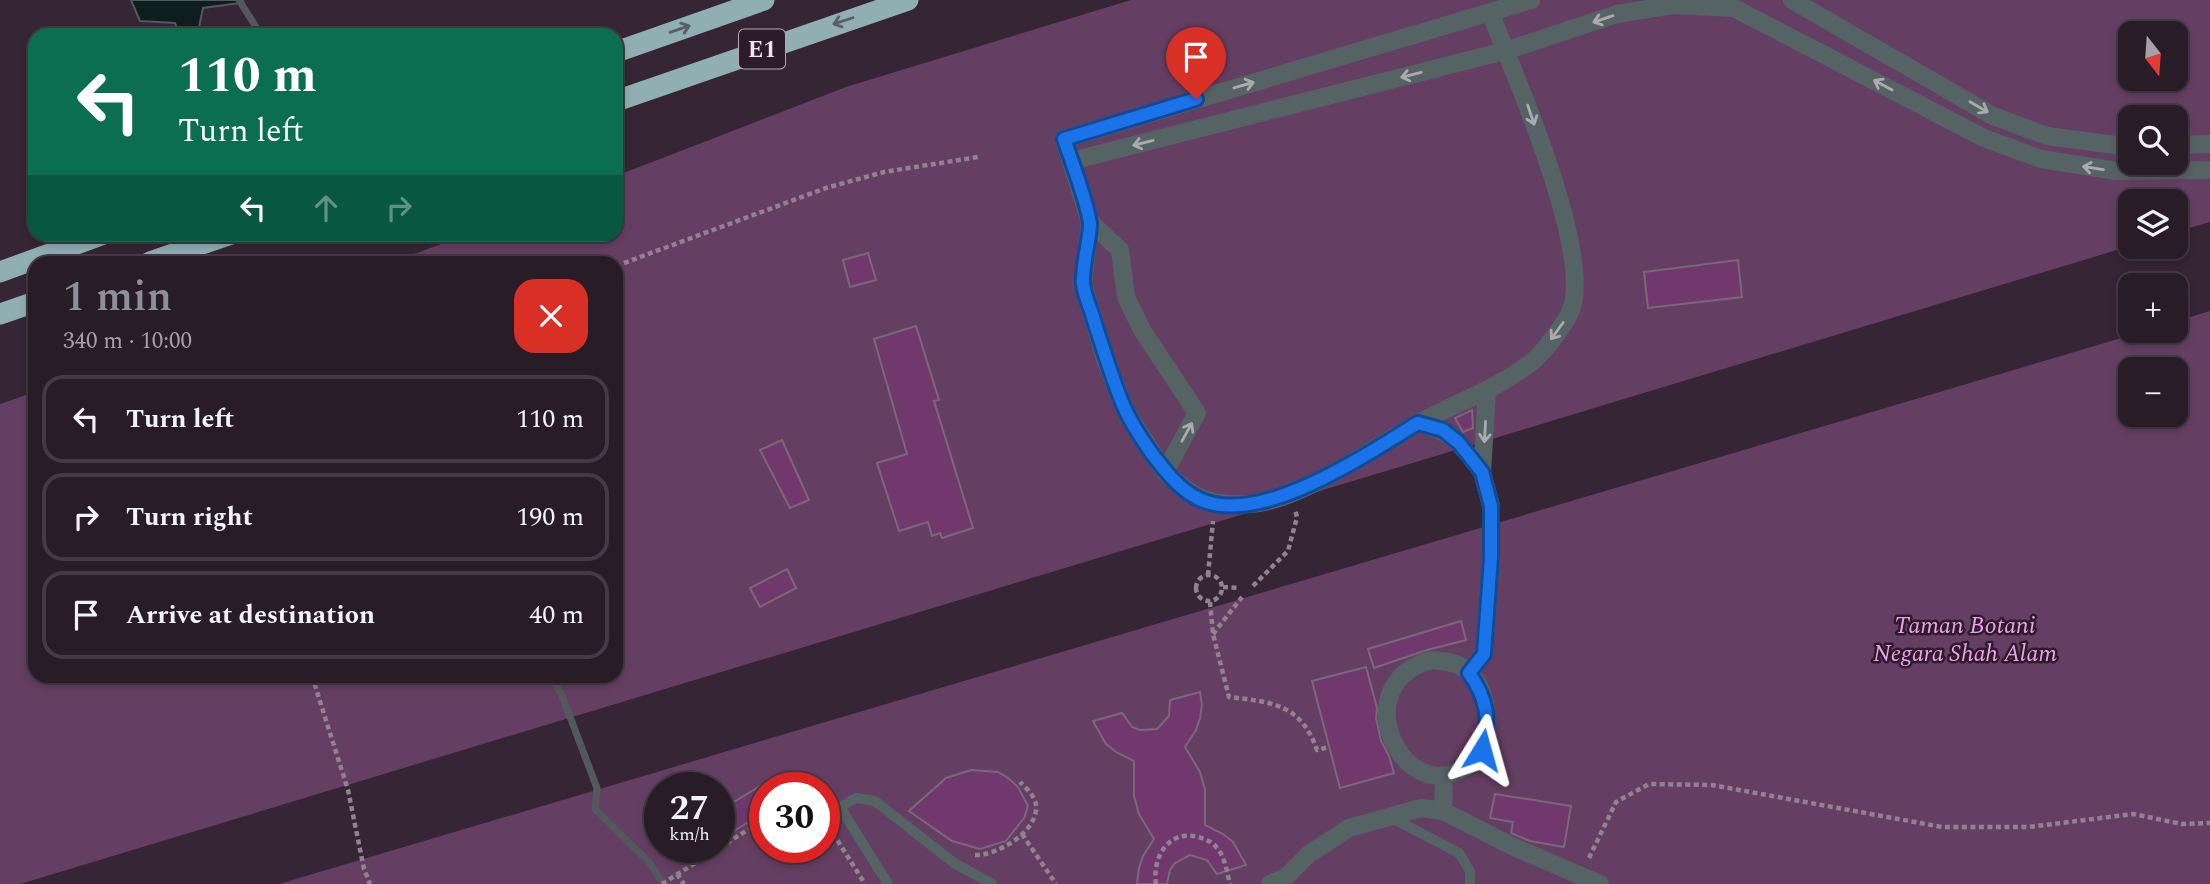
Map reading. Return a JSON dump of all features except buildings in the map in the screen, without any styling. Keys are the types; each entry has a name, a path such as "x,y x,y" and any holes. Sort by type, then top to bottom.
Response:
{"highway":[{"name":"E1","path":"623,50 764,0"},
{"name":"E1","path":"623,99 908,0"},
{"path":"44,256 82,242"},
{"path":"167,256 208,242"},
{"path":"0,272 28,262"},
{"path":"0,314 28,304"}],"street":[{"path":"1490,12 1529,106 1554,182 1576,286 1571,311 1534,360 1487,391 1418,423 1350,464 1271,500 1253,504 1214,503 1199,499 1165,472 1140,437 1126,412 1105,359 1083,284 1090,222 1064,139 1490,12 1531,0"},
{"path":"1792,0 1993,116 2047,136 2118,145"},
{"path":"1071,161 1506,51 1617,14 1672,5 1734,8 1984,138 2041,159 2117,172 2210,170"},
{"path":"2188,145 2210,144"},
{"path":"1090,222 1120,250 1126,297 1142,330 1197,413 1165,472"},
{"path":"1469,673 1484,654 1491,557 1491,506 1482,472 1487,391"},
{"path":"1418,423 1443,430 1459,443 1482,472"},
{"path":"1431,660 1461,666 1469,673 1483,697 1487,712 1488,732 1482,750 1473,762 1460,771 1444,775 1414,769 1401,755 1388,723 1387,702 1393,685 1403,673 1416,664 1431,660"},
{"path":"1444,775 1444,811"},
{"path":"1270,884 1286,877 1309,854 1349,828 1421,808 1444,811 1514,847 1600,884"}],"lane":[{"path":"888,884 840,807 856,798 874,801 954,863 992,884"},
{"path":"1390,817 1460,853 1470,871 1471,884"}],"path":[{"path":"623,263 826,188 884,172 978,157"},
{"path":"1252,586 1288,551 1297,517 1291,493"},
{"path":"1208,575 1214,503"},
{"path":"1208,575 1219,579 1223,587 1220,595 1210,602"},
{"path":"1208,575 1198,581 1196,592 1199,598 1210,602"},
{"path":"1223,587 1240,588"},
{"path":"1213,634 1242,597"},
{"path":"1210,602 1213,634 1229,697 1263,701 1287,709 1304,722 1317,750 1329,747"},
{"path":"314,683 348,790 364,869 370,884"},
{"path":"970,854 979,855 1000,849 1022,834 1036,805 1027,788 1020,782"},
{"path":"1581,875 1615,802 1649,784 1712,785 1942,827 2029,827 2133,814 2182,824 2210,823"},
{"path":"662,884 749,829"},
{"path":"1022,834 1056,884"},
{"path":"1156,884 1153,871 1161,850 1167,843 1192,836 1206,839 1217,848 1230,884"},
{"path":"840,844 865,884"},
{"path":"677,874 684,884"}],"green space":[{"path":"1131,0 2210,0 2210,222 2188,228 2188,189 2118,189 2118,250 20,884 0,884 0,404 28,394 28,683 623,683 623,256 409,256 446,242 623,242 623,173 846,87"},
{"name":"Taman Botani Negara Shah Alam","path":"2210,311 2210,884 279,884 644,776 644,863 735,863 735,772 657,772 2118,339 2118,343 2188,343 2188,318"}],"shaded area":[{"path":"131,0 243,0 240,3 203,8 199,28 177,28 175,23 140,21"}],"waterway":[{"path":"239,0 257,28"},
{"path":"555,683 561,693 597,788 595,809 650,863 660,879"}],"route":[{"path":"1196,99 1064,139 1090,222 1083,284 1105,359 1126,412 1165,472 1199,499 1214,503 1253,504 1291,493 1350,464 1418,423 1443,430 1459,443 1482,472 1491,506 1491,557 1484,654 1469,673 1483,697 1487,712 1488,732 1482,750"}]}
